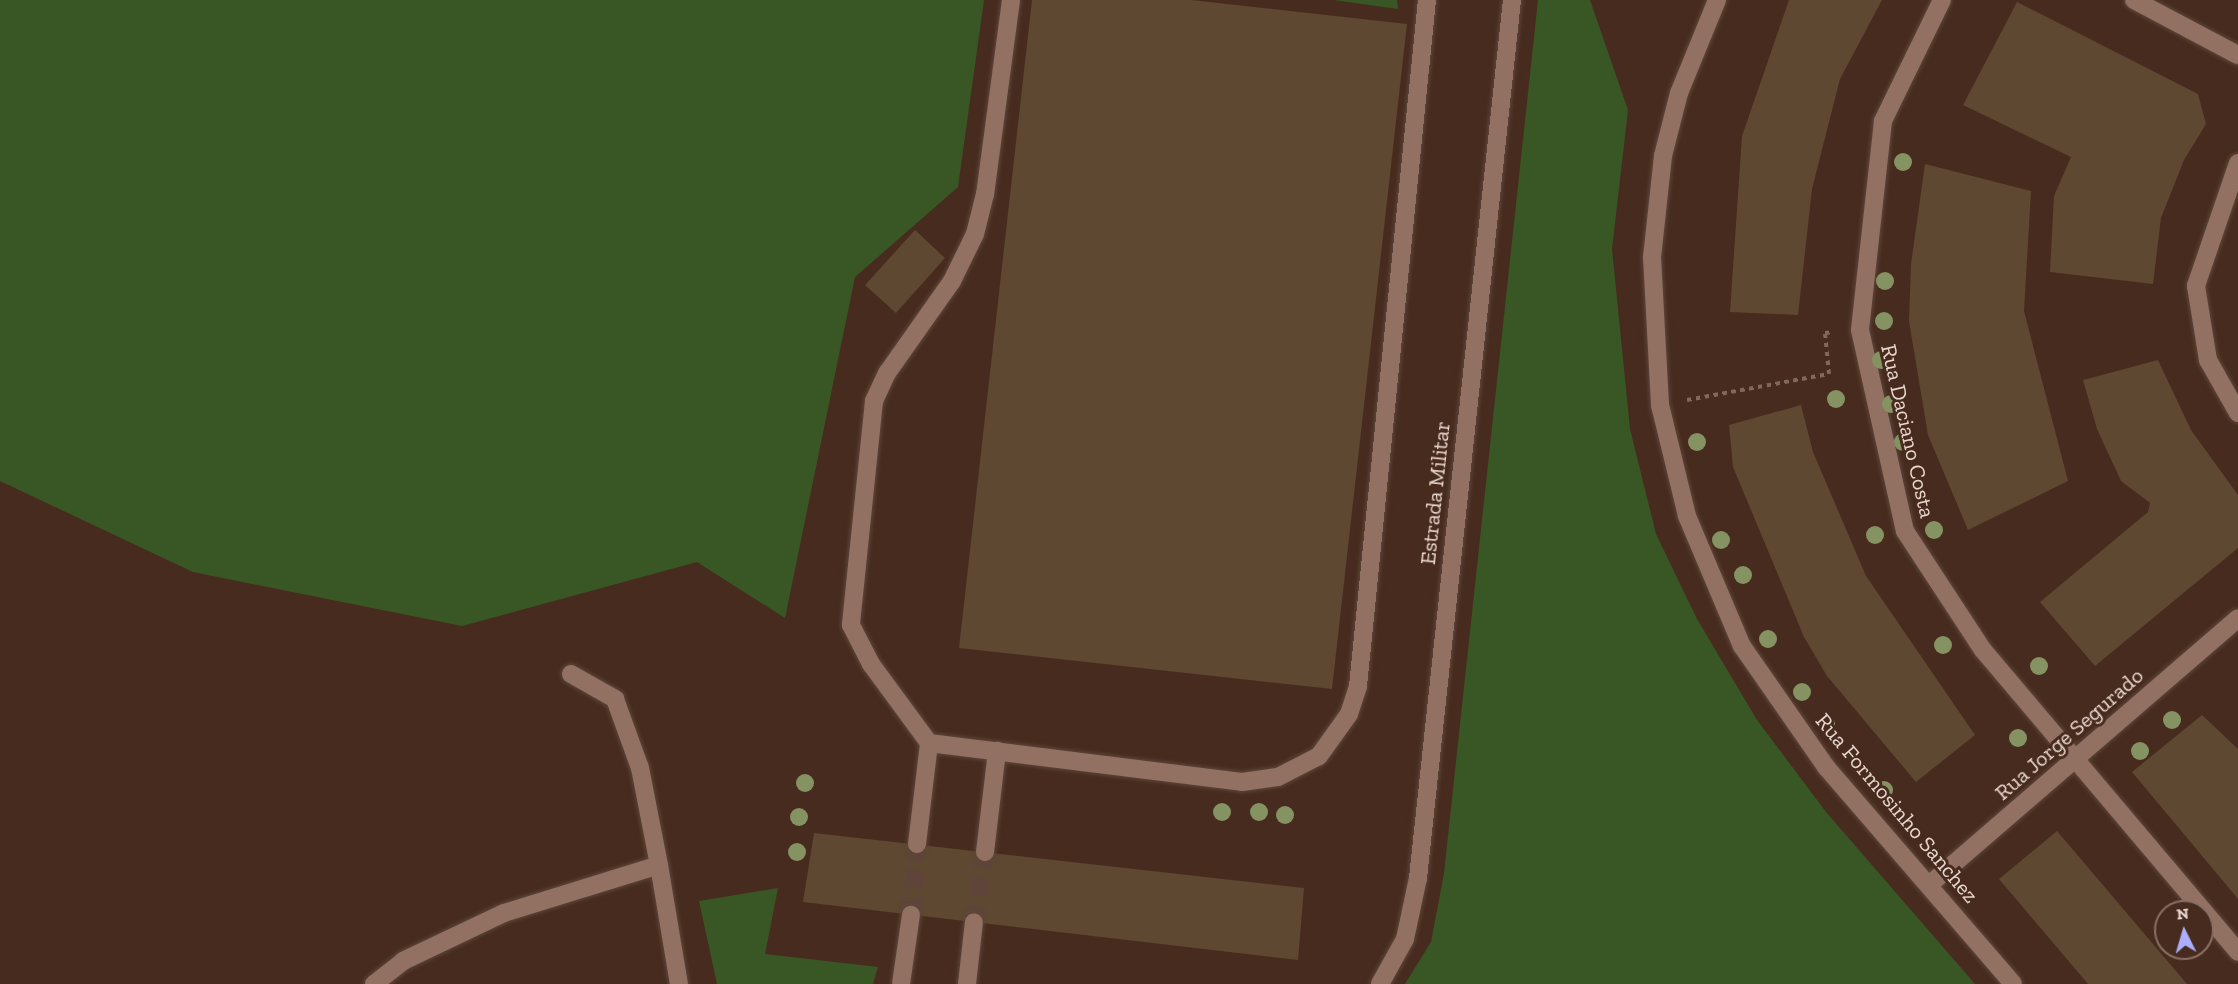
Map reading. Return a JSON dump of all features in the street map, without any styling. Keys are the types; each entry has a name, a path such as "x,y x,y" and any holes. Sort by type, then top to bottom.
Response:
{"street":[{"path":"917,844 929,743 871,664 851,625 849,607 874,401 887,373 957,273 975,234 986,194 1011,0"},
{"path":"929,743 1262,781 1319,756 1350,714 1358,686 1427,0"},
{"name":"Estrada Militar","path":"1380,984 1405,939 1418,878 1512,0"},
{"name":"Rua Formosinho Sanchez","path":"1717,0 1679,93 1658,197 1652,326 1660,405 1687,516 1742,646 1826,767 2013,984"},
{"name":"Rua Daciano Costa","path":"1942,0 1883,122 1860,330 1905,531 1983,650 2079,759 2238,952"},
{"path":"2134,0 2238,55"},
{"path":"2238,163 2196,286 2208,360 2238,413"},
{"name":"Rua Jorge Segurado","path":"1929,885 2079,759 2238,618"},
{"path":"571,674 615,699 640,768 679,984"},
{"path":"985,852 997,751"},
{"path":"374,984 403,961 504,913 659,865"},
{"path":"901,984 910,915"},
{"path":"967,984 974,922"}],"path":[{"path":"1660,405 1829,374 1825,333 1860,330"}],"green space":[{"path":"0,0 984,0 958,187 855,277 785,618 697,562 462,626 193,572 0,481"},
{"path":"1334,0 1397,0 1398,9"},
{"path":"1538,0 1590,0 1628,110 1612,249 1630,429 1656,534 1697,619 1757,720 1826,812 1975,984 1405,984 1431,942 1444,873"},
{"path":"778,888 765,954 878,967 873,984 717,984 699,901"}],"building":[{"path":"1032,0 1191,0 1407,24 1332,689 959,648"},
{"path":"1789,0 1882,0 1840,79 1812,189 1798,315 1730,312 1742,136"},
{"path":"2017,2 2198,94 2206,124 2184,160 2161,218 2153,284 2050,272 2054,196 2071,157 1963,105"},
{"path":"1925,164 2031,191 2024,311 2068,481 1968,530 1928,435 1909,321 1911,264"},
{"path":"915,230 945,258 896,313 865,285"},
{"path":"2158,360 2191,430 2238,495 2238,548 2095,666 2040,602 2148,512 2150,503 2121,481 2097,429 2083,380"},
{"path":"1801,405 1813,452 1866,576 1975,735 1916,782 1827,676 1804,637 1733,467 1729,425"},
{"path":"2202,715 2238,749 2238,899 2132,772"},
{"path":"2057,831 2154,945 2154,960 2167,960 2187,984 2088,984 1999,879"},
{"path":"814,833 1304,888 1298,960 803,902"}],"tunnel":[{"path":"911,915 917,844"},
{"path":"974,922 985,852"}]}
